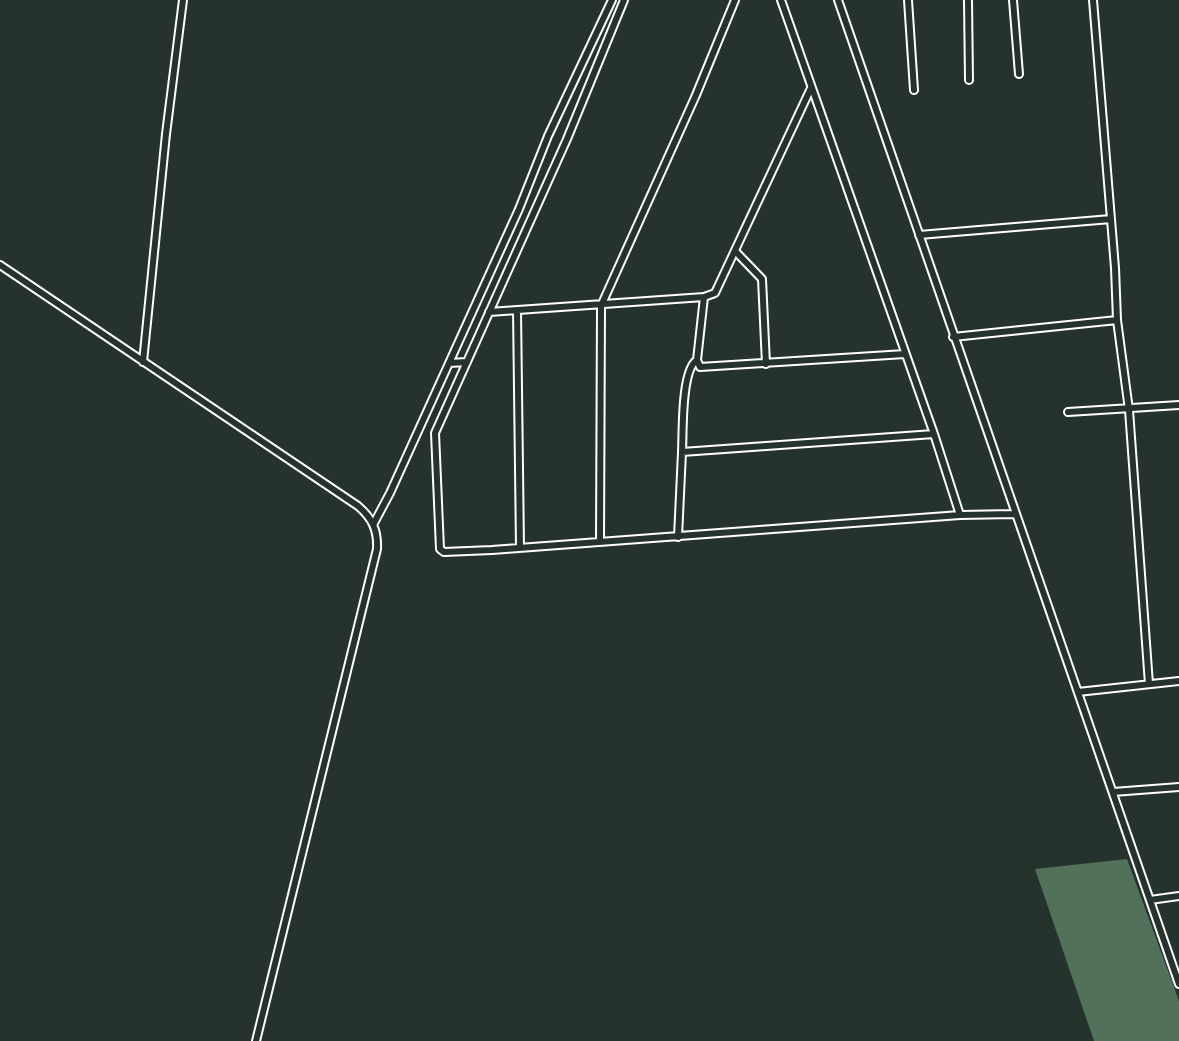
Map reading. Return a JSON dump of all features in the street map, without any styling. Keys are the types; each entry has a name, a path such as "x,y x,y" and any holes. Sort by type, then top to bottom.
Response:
{"street":[{"path":"143,362 165,146 183,0"},
{"path":"374,524 519,208 548,136 612,0"},
{"path":"624,0 567,139 467,362 435,440 440,549 444,552 960,515 1014,514"},
{"path":"600,542 600,309 735,0"},
{"path":"781,0 934,434 960,515"},
{"path":"838,0 1014,514 1179,984"},
{"path":"908,0 914,90"},
{"path":"968,0 969,80"},
{"path":"1013,0 1018,74"},
{"path":"1093,0 1117,320 1129,410 1149,684"},
{"path":"489,312 704,297 715,292 811,88"},
{"path":"919,235 1111,219"},
{"path":"735,252 757,271 762,279 766,364"},
{"path":"0,265 358,506 374,524 378,537 376,549 256,1041"},
{"path":"704,297 697,360 700,367 906,354"},
{"path":"517,310 520,547"},
{"path":"953,337 1117,320"},
{"path":"678,537 684,401 689,369 697,360"},
{"path":"449,363 467,362"},
{"path":"1068,412 1129,410 1179,405"},
{"path":"682,452 934,434"},
{"path":"1078,692 1179,681"},
{"path":"1113,792 1179,787"},
{"path":"1150,900 1179,896"}],"green space":[{"path":"1127,859 1179,1001 1179,1041 1094,1041 1035,869"}]}
